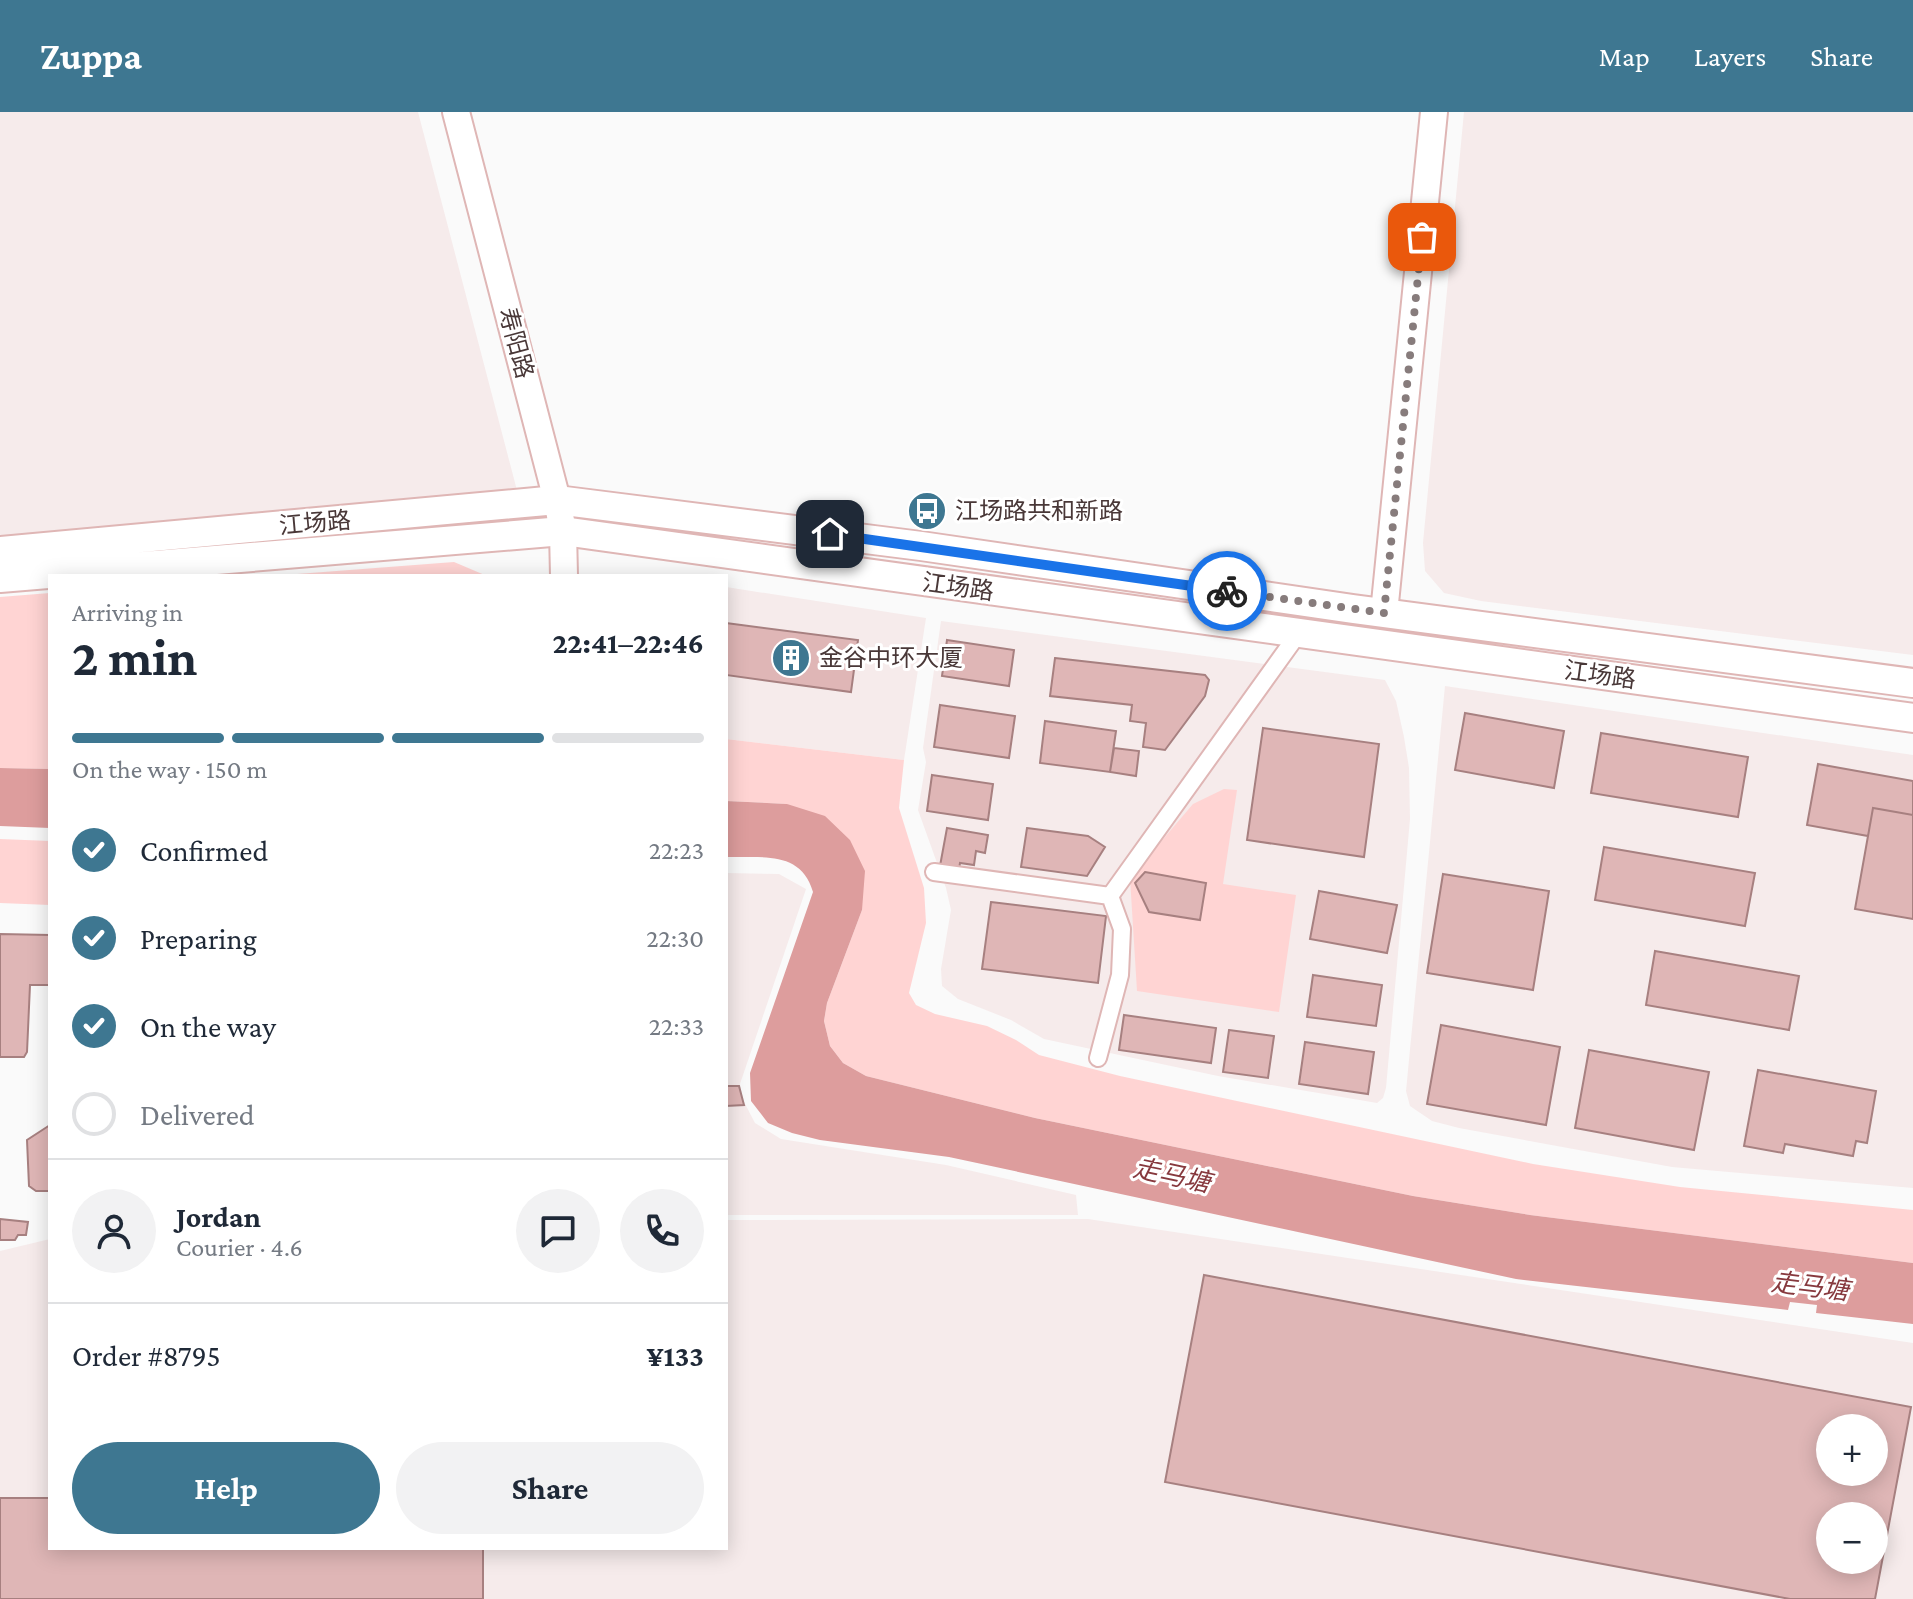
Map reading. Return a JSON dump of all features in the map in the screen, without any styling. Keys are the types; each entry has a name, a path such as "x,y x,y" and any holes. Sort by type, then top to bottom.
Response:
{"main road":[{"name":"江场路","path":"0,551 557,500 921,546 1384,613 1913,683"},
{"name":"江场路","path":"0,578 563,531 1913,718"}],"street":[{"name":"寿阳路","path":"456,112 557,500 563,531 564,574"},
{"path":"1384,613 1434,112"},
{"path":"1110,896 1298,634"},
{"path":"934,872 1110,896"},
{"path":"1098,1058 1120,975 1122,929 1110,896"}],"shaded area":[{"path":"0,112 418,112 525,521 0,570"},
{"path":"1464,112 1913,112 1913,655 1481,601 1444,593 1425,571 1423,543"},
{"path":"454,562 482,574 297,574"},
{"path":"728,587 926,618 904,760 728,739"},
{"path":"48,593 48,769 0,768 0,597"},
{"path":"941,621 1385,680 1396,701 1404,737 1409,768 1410,819 1383,1098 1377,1103 1218,1076 1044,1039 1011,1020 958,999 942,986 941,969 951,910 918,810 926,762 923,748"},
{"path":"1445,686 1913,755 1913,1188 1672,1167 1459,1128 1432,1121 1410,1106 1406,1091"},
{"path":"728,739 904,760 899,808 924,888 926,923 909,993 916,1005 935,1014 987,1026 1039,1055 1120,1076 1533,1164 1680,1187 1913,1210 1913,1263 1530,1215 1413,1196 1035,1118 866,1076 843,1063 830,1046 824,1021 827,1003 862,910 787,804 728,801"},
{"path":"1224,789 1237,790 1223,884 1296,895 1279,1012 1137,991 1130,878 1193,804"},
{"path":"0,839 48,841 48,905 0,903"},
{"path":"728,873 779,874 806,889 740,1084 743,1100 755,1123 781,1139 946,1165 1076,1195 1078,1215 728,1215"},
{"path":"1088,1219 1913,1343 1913,1599 0,1599 0,1251 48,1239 48,1550 728,1550 728,1220"}],"water":[{"path":"0,768 48,769 48,828 0,826"},
{"name":"走马塘","path":"728,801 787,804 825,816 850,840 865,871 862,910 827,1003 824,1021 830,1046 843,1063 866,1076 1035,1118 1413,1196 1530,1215 1913,1263 1913,1324 1816,1313 1817,1305 1790,1302 1788,1310 1516,1279 949,1157 820,1140 792,1133 768,1123 751,1101 750,1073 813,892 799,869 790,863 766,857 728,857"}],"building":[{"name":"金谷中环大厦","path":"728,623 858,640 851,692 728,675"},
{"path":"947,640 1014,650 1009,686 942,676"},
{"path":"1055,658 1205,675 1209,680 1205,696 1165,750 1143,747 1146,723 1130,721 1132,705 1050,696"},
{"path":"940,705 1015,716 1009,758 934,747"},
{"path":"1465,713 1564,731 1554,788 1455,770"},
{"path":"1045,721 1116,731 1110,772 1040,763"},
{"path":"1263,728 1379,744 1364,857 1247,840"},
{"path":"1601,733 1748,757 1738,817 1591,793"},
{"path":"1114,748 1139,751 1136,776 1110,772"},
{"path":"1818,764 1913,781 1913,815 1873,808 1868,836 1807,825"},
{"path":"932,775 993,784 988,820 927,811"},
{"path":"1873,808 1913,815 1913,919 1855,909"},
{"path":"947,828 988,835 985,853 976,851 974,865 960,863 959,869 940,866"},
{"path":"1027,828 1088,836 1105,847 1087,876 1021,867"},
{"path":"1604,847 1755,873 1745,926 1595,900"},
{"path":"1145,872 1206,883 1200,920 1149,912 1135,883"},
{"path":"1443,874 1549,891 1533,990 1427,973"},
{"path":"1319,891 1397,905 1387,953 1310,939"},
{"path":"991,902 1106,916 1098,983 982,969"},
{"path":"0,934 48,935 48,985 30,985 27,1052 24,1057 0,1057"},
{"path":"1655,951 1799,976 1789,1030 1646,1005"},
{"path":"1313,975 1382,985 1376,1026 1307,1017"},
{"path":"1124,1015 1216,1028 1211,1063 1119,1050"},
{"path":"1441,1025 1560,1047 1546,1125 1427,1104"},
{"path":"1229,1030 1274,1036 1268,1078 1223,1072"},
{"path":"1305,1042 1374,1052 1368,1094 1299,1084"},
{"path":"1589,1050 1709,1072 1694,1150 1575,1128"},
{"path":"1758,1070 1876,1091 1867,1143 1856,1141 1853,1156 1785,1144 1783,1153 1744,1146"},
{"path":"728,1086 739,1086 744,1105 728,1106"},
{"path":"48,1126 48,1191 36,1191 29,1186 27,1140"},
{"path":"0,1219 28,1222 26,1235 18,1235 15,1240 0,1240"},
{"path":"1204,1275 1911,1407 1888,1530 1888,1502 1816,1502 1816,1574 1880,1574 1875,1599 1790,1599 1165,1482"},
{"path":"0,1498 48,1498 48,1550 483,1550 483,1599 0,1599"}],"way so far":[{"path":"1227,591 1384,613 1422,237"}],"place":[{"name":"江场路共和新路","path":"927,511"},
{"name":"金谷中环大厦","path":"791,658"}],"route":[{"path":"830,534 1227,591"}]}
